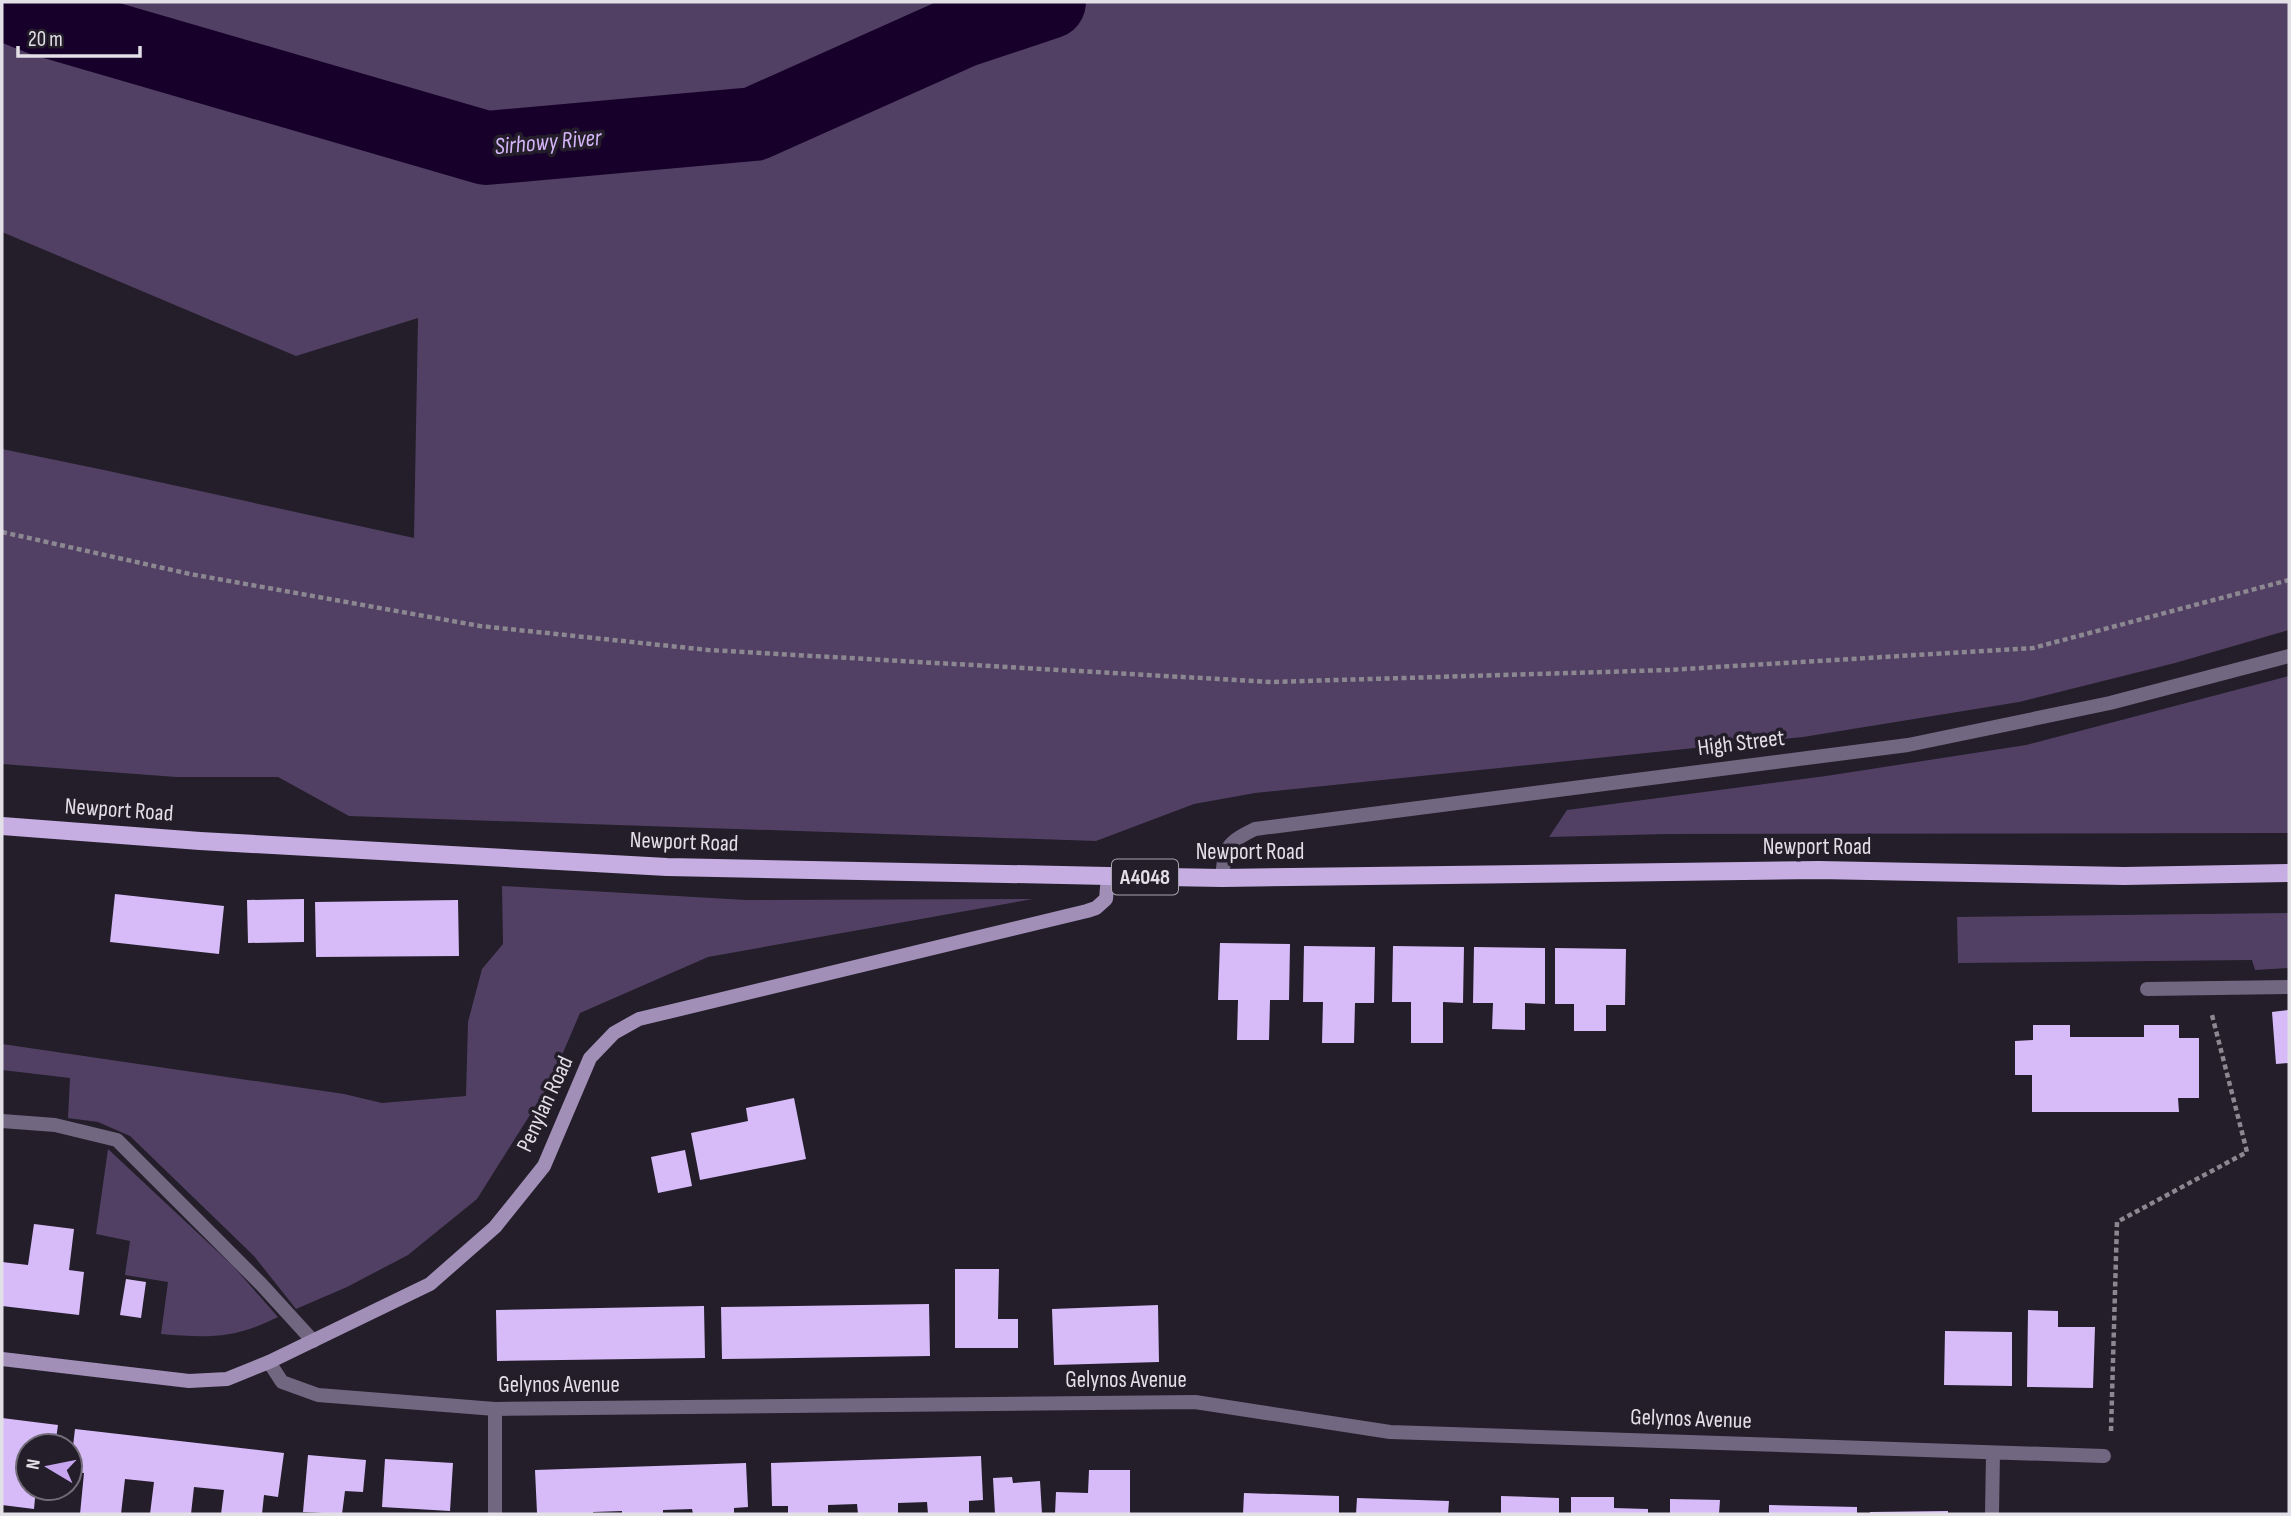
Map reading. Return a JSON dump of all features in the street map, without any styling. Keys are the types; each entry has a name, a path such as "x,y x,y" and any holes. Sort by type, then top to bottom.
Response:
{"main road":[{"name":"Newport Road","path":"2,826 214,842 667,867 1222,878 1819,870 2124,876 2289,873"},
{"name":"Penylan Road","path":"2,1359 189,1381 227,1379 269,1362 430,1283 495,1227 544,1166 590,1058 614,1034 639,1019 1096,908 1106,899 1108,876"}],"street":[{"name":"High Street","path":"1222,878 1225,850 1238,837 1255,829 1908,745 2110,703 2289,656"},
{"path":"2147,989 2289,987"},
{"path":"2,1121 55,1125 117,1140 261,1283 313,1341"},
{"name":"Gelynos Avenue","path":"269,1362 282,1382 318,1395 495,1409 1195,1402 1390,1432 2104,1455"},
{"path":"495,1409 495,1514"},
{"path":"1992,1514 1993,1453"}],"path":[{"path":"2,532 191,574 480,626 708,650 1271,682 1668,670 2033,649 2289,580"},
{"path":"2111,1432 2117,1222 2247,1153 2214,1024"}],"shaded area":[{"path":"2,2 2289,2 2289,630 2175,663 2019,702 1803,737 1255,793 1194,804 1096,841 349,816 278,777 176,777 2,764 2,449 414,538 418,318 296,356 2,232"},
{"path":"2289,676 2289,833 1666,834 1549,837 1567,810 1826,776 2026,745"},
{"path":"502,886 746,900 1033,899 708,957 580,1013 550,1083 477,1199 408,1255 347,1287 296,1309 254,1256 130,1136 98,1122 68,1118 70,1078 2,1070 2,1044 344,1094 382,1103 466,1096 468,1022 482,969 503,944"},
{"path":"2289,913 2289,968 2255,970 2252,960 1958,963 1957,917"},
{"path":"108,1149 233,1266 278,1317 248,1330 221,1335 161,1334 168,1282 125,1275 130,1241 96,1234"}],"building":[{"path":"115,894 224,906 219,954 110,942"},
{"path":"304,899 304,942 248,943 247,900"},
{"path":"458,900 459,956 316,957 315,902"},
{"path":"1220,943 1290,944 1289,1000 1270,1000 1269,1040 1237,1040 1238,1000 1218,1000"},
{"path":"1304,946 1375,947 1374,1003 1355,1003 1354,1043 1322,1043 1323,1002 1303,1002"},
{"path":"1393,946 1464,947 1463,1003 1443,1002 1443,1043 1411,1043 1411,1002 1392,1002"},
{"path":"1474,947 1545,948 1545,1004 1525,1003 1525,1030 1492,1029 1493,1003 1473,1003"},
{"path":"1555,948 1626,949 1625,1005 1606,1005 1606,1031 1574,1031 1574,1004 1555,1004"},
{"path":"2289,1010 2289,1063 2276,1064 2272,1012"},
{"path":"2033,1025 2070,1025 2070,1037 2144,1037 2144,1025 2179,1025 2179,1038 2199,1038 2199,1098 2178,1098 2179,1112 2032,1112 2032,1075 2015,1075 2015,1041 2033,1040"},
{"path":"794,1098 806,1159 700,1180 691,1133 748,1121 746,1108"},
{"path":"685,1150 692,1186 658,1193 651,1157"},
{"path":"34,1224 74,1229 69,1270 84,1272 79,1315 2,1306 2,1262 28,1265"},
{"path":"955,1269 999,1269 998,1319 1018,1319 1018,1348 955,1348"},
{"path":"126,1279 146,1282 141,1318 120,1315"},
{"path":"929,1304 930,1356 722,1359 721,1307"},
{"path":"1158,1305 1159,1362 1054,1365 1052,1309"},
{"path":"704,1306 705,1358 497,1361 496,1310"},
{"path":"2028,1310 2058,1311 2058,1327 2095,1327 2093,1388 2027,1387"},
{"path":"1945,1331 2012,1332 2012,1386 1944,1385"},
{"path":"2,1418 58,1425 57,1432 14,1432 14,1502 35,1502 34,1509 2,1505"},
{"path":"75,1429 284,1453 278,1497 264,1495 262,1514 221,1514 224,1490 194,1487 191,1514 150,1514 154,1482 125,1479 121,1514 80,1514 81,1502 84,1502 84,1432 75,1432"},
{"path":"308,1455 366,1460 363,1492 345,1491 342,1514 303,1512"},
{"path":"981,1456 983,1500 969,1501 969,1514 928,1514 927,1502 898,1503 898,1514 858,1514 857,1504 828,1505 828,1514 788,1514 788,1506 772,1506 771,1463"},
{"path":"385,1459 453,1463 450,1511 382,1507"},
{"path":"746,1463 748,1507 734,1508 734,1514 693,1514 692,1509 663,1510 663,1514 622,1514 622,1511 593,1514 537,1513 535,1470"},
{"path":"1089,1470 1130,1470 1130,1514 1055,1514 1056,1492 1088,1493"},
{"path":"1012,1477 1013,1483 1040,1481 1042,1514 995,1514 993,1478"},
{"path":"1244,1493 1339,1496 1339,1514 1243,1514"},
{"path":"1501,1496 1559,1498 1559,1514 1501,1514"},
{"path":"1571,1497 1614,1497 1614,1508 1648,1509 1648,1514 1571,1514"},
{"path":"1357,1498 1449,1501 1448,1514 1356,1514"},
{"path":"1670,1499 1720,1500 1719,1514 1670,1514"},
{"path":"1769,1505 1857,1507 1857,1514 1769,1514"},
{"path":"1948,1511 1948,1514 1870,1514 1870,1512"}],"waterway":[{"name":"Sirhowy River","path":"2,3 42,19 486,148 754,124 962,31 1049,2"}]}
